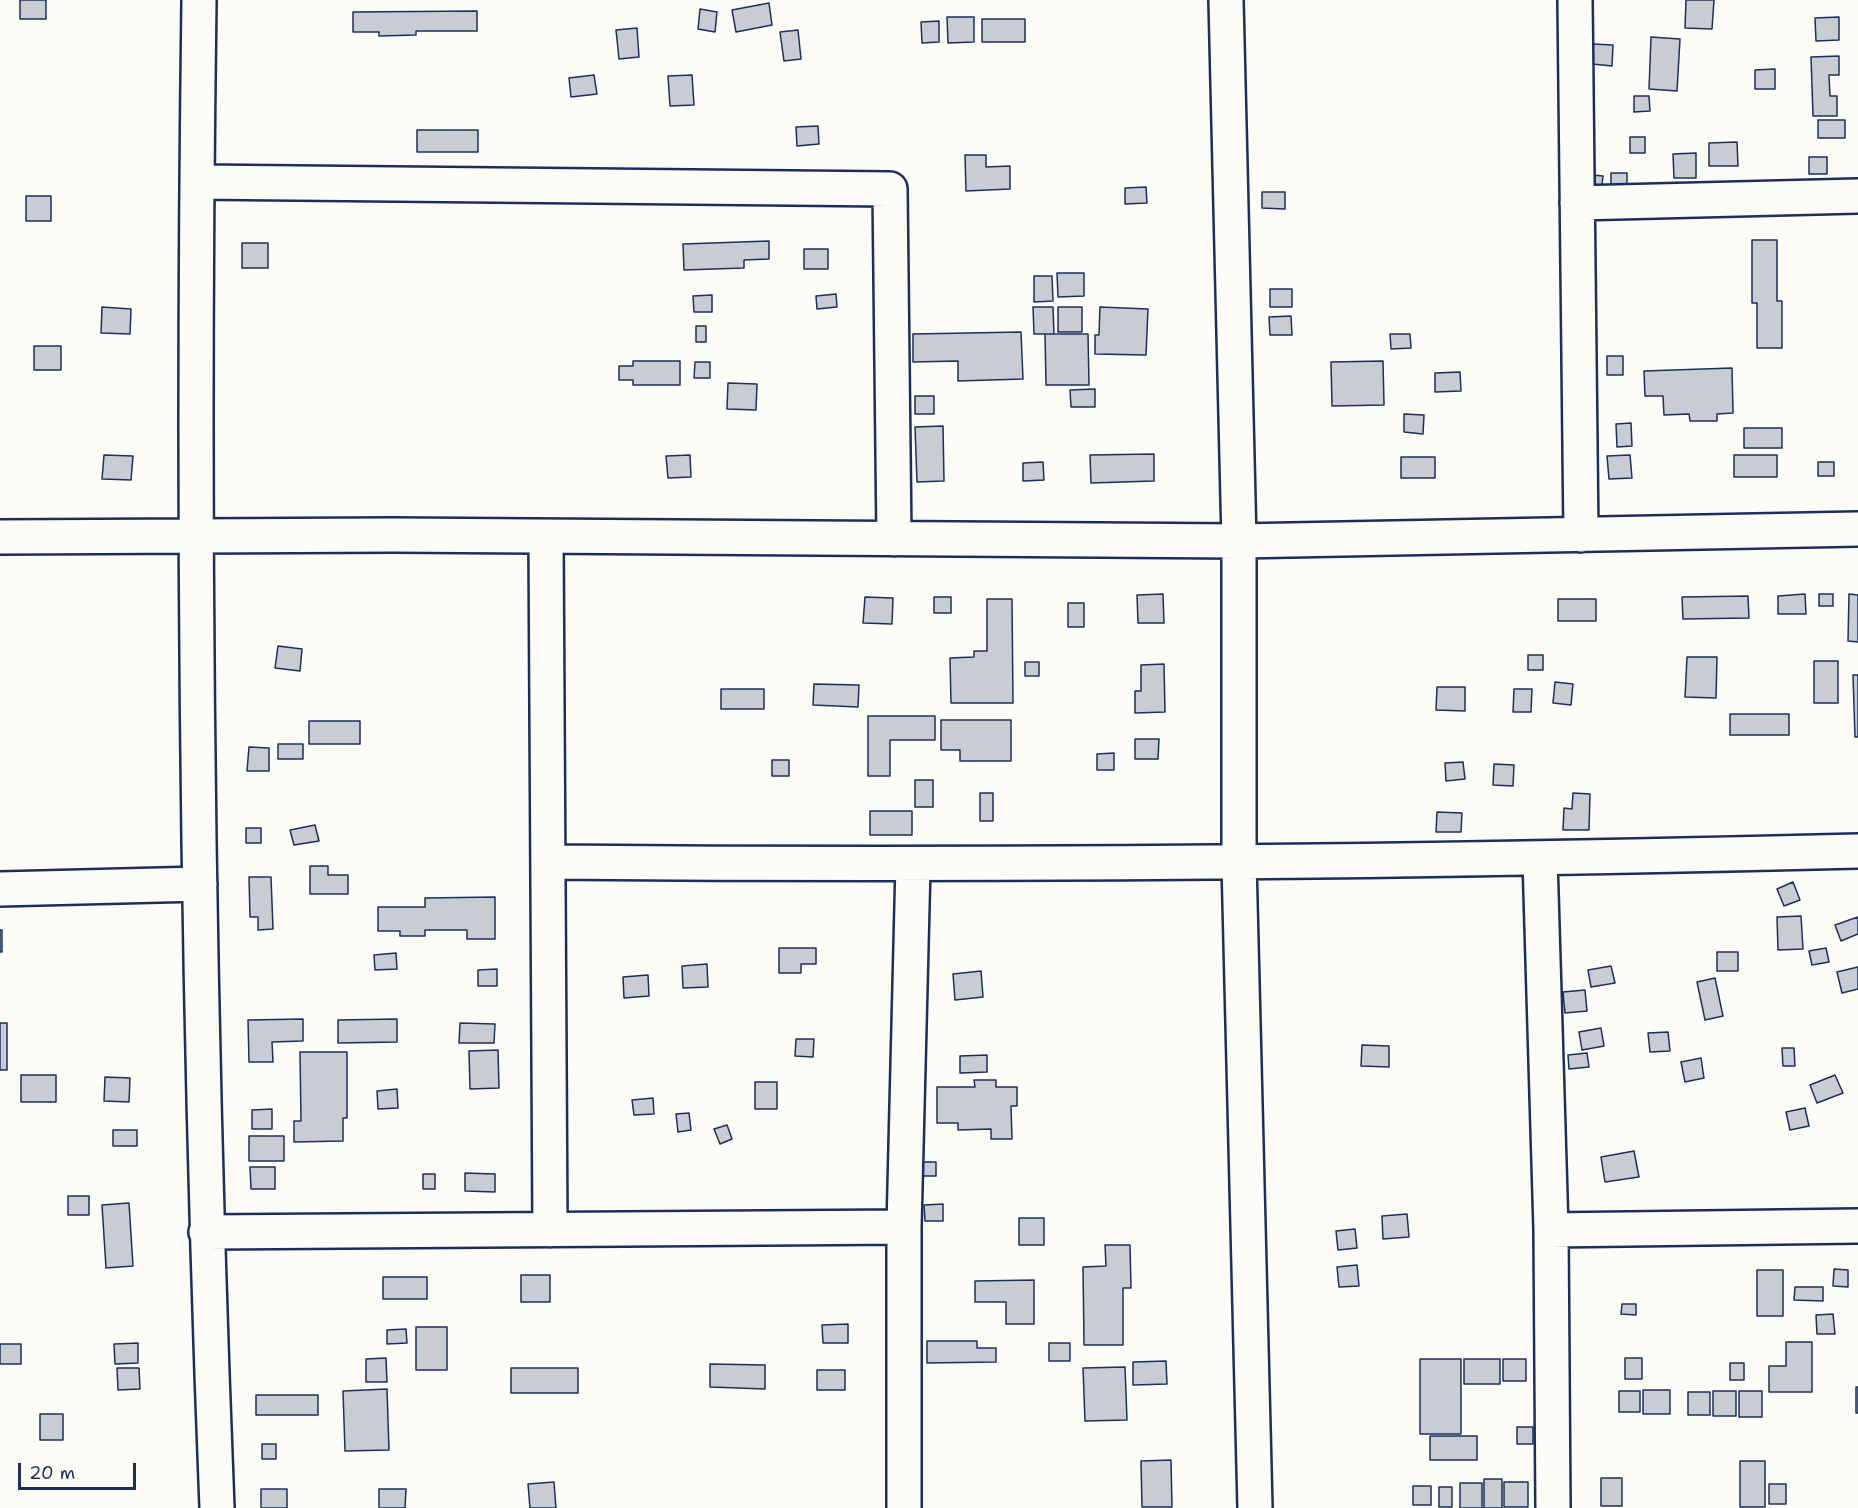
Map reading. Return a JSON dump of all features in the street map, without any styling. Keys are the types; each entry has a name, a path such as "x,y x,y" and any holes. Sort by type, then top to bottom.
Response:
{"street":[{"path":"199,0 197,536 200,884 206,1232 217,1508"},
{"path":"1226,0 1239,541 1239,862 1255,1508"},
{"path":"1575,0 1581,536"},
{"path":"197,182 890,189 894,539"},
{"path":"1577,203 1858,196"},
{"path":"0,537 1239,541 1858,529"},
{"path":"546,537 550,1230"},
{"path":"548,862 913,865 1540,859 1858,851"},
{"path":"1540,859 1551,1230 1553,1508"},
{"path":"904,1508 904,1227 913,865"},
{"path":"0,889 200,884"},
{"path":"1551,1230 1858,1226"},
{"path":"206,1232 904,1227"}],"building":[{"path":"20,0 46,0 46,19 20,19"},
{"path":"1686,0 1714,0 1712,29 1685,28"},
{"path":"769,3 772,25 736,32 732,10"},
{"path":"700,9 717,12 715,32 698,29"},
{"path":"477,11 477,31 416,31 416,35 379,36 379,32 353,32 353,12"},
{"path":"947,17 974,17 974,42 948,43"},
{"path":"1839,17 1839,40 1816,41 1815,18"},
{"path":"982,19 1025,19 1025,42 982,42"},
{"path":"939,21 939,42 922,43 921,22"},
{"path":"637,28 639,57 619,59 616,30"},
{"path":"798,30 801,59 784,61 780,32"},
{"path":"1651,37 1680,39 1677,91 1649,89"},
{"path":"1592,44 1613,45 1612,66 1592,64"},
{"path":"1839,56 1839,75 1829,75 1830,96 1837,96 1837,116 1813,116 1811,57"},
{"path":"1775,69 1775,89 1755,89 1755,70"},
{"path":"594,75 597,94 571,97 569,78"},
{"path":"692,75 694,105 670,106 668,76"},
{"path":"1634,96 1649,96 1650,111 1634,112"},
{"path":"1818,120 1845,120 1845,138 1818,138"},
{"path":"818,126 819,144 797,146 796,127"},
{"path":"417,130 478,130 478,152 417,152"},
{"path":"1630,137 1645,137 1645,153 1630,153"},
{"path":"1737,142 1738,166 1709,166 1709,143"},
{"path":"1696,153 1696,178 1674,178 1673,154"},
{"path":"965,155 986,155 986,167 1010,166 1010,189 966,191"},
{"path":"1809,157 1827,157 1827,174 1809,174"},
{"path":"1611,173 1627,173 1627,189 1611,189"},
{"path":"1592,175 1603,176 1602,185 1591,184"},
{"path":"1146,187 1147,203 1125,204 1125,188"},
{"path":"1262,192 1285,192 1285,209 1262,208"},
{"path":"26,196 51,196 51,221 26,221"},
{"path":"1752,240 1777,240 1777,301 1782,301 1782,348 1757,348 1757,303 1752,303"},
{"path":"769,241 769,259 744,260 744,268 684,270 683,244"},
{"path":"242,243 268,243 268,268 242,268"},
{"path":"804,249 828,249 828,269 804,269"},
{"path":"1057,273 1084,273 1084,296 1058,297"},
{"path":"1034,276 1052,276 1053,301 1034,302"},
{"path":"1270,289 1292,289 1292,307 1270,307"},
{"path":"836,294 837,307 817,309 816,296"},
{"path":"712,295 712,312 694,312 693,296"},
{"path":"102,307 131,309 130,334 101,333"},
{"path":"1033,307 1053,307 1054,334 1034,334"},
{"path":"1058,307 1082,307 1082,332 1058,332"},
{"path":"1100,307 1148,309 1146,355 1095,354 1095,335 1099,335"},
{"path":"1291,316 1292,335 1270,335 1269,317"},
{"path":"696,326 706,326 706,342 696,342"},
{"path":"1021,332 1023,379 958,381 958,361 913,362 913,334"},
{"path":"1045,334 1088,334 1089,385 1046,385"},
{"path":"1390,334 1410,334 1411,348 1391,349"},
{"path":"34,346 61,346 61,370 34,370"},
{"path":"1607,356 1623,356 1623,375 1607,375"},
{"path":"633,361 680,361 680,385 633,385 633,380 619,380 619,366 633,366"},
{"path":"1383,361 1384,405 1332,406 1331,362"},
{"path":"695,362 710,362 710,378 694,378"},
{"path":"1732,368 1733,413 1717,414 1717,421 1690,421 1689,414 1664,415 1663,396 1645,396 1644,371"},
{"path":"1460,372 1461,391 1435,392 1435,373"},
{"path":"728,383 757,384 756,410 727,409"},
{"path":"1095,389 1095,407 1071,407 1070,390"},
{"path":"915,396 934,396 934,414 915,414"},
{"path":"1404,414 1424,415 1423,434 1404,432"},
{"path":"1631,423 1632,446 1617,447 1616,424"},
{"path":"943,426 944,481 917,482 915,427"},
{"path":"1744,428 1782,428 1782,448 1744,448"},
{"path":"1154,454 1154,481 1091,483 1090,455"},
{"path":"104,455 133,456 131,480 102,479"},
{"path":"690,455 691,477 668,478 666,456"},
{"path":"1630,455 1632,478 1609,479 1607,456"},
{"path":"1734,455 1777,455 1777,477 1734,477"},
{"path":"1401,457 1435,457 1435,478 1401,478"},
{"path":"1043,462 1044,480 1023,481 1023,463"},
{"path":"1818,462 1834,462 1834,476 1818,476"},
{"path":"1163,594 1164,623 1138,623 1137,595"},
{"path":"1805,594 1806,614 1778,614 1778,596"},
{"path":"1819,594 1833,594 1833,606 1819,606"},
{"path":"1849,594 1858,595 1858,642 1848,641"},
{"path":"1748,596 1749,618 1683,619 1682,597"},
{"path":"865,597 893,598 892,624 863,623"},
{"path":"934,597 951,597 951,613 934,613"},
{"path":"987,599 1012,599 1013,703 951,703 950,658 974,657 974,651 987,651"},
{"path":"1558,599 1596,599 1596,621 1558,621"},
{"path":"1068,603 1084,603 1084,627 1068,627"},
{"path":"278,646 302,649 300,671 275,668"},
{"path":"1528,655 1543,655 1543,670 1528,670"},
{"path":"1687,657 1717,657 1716,698 1685,697"},
{"path":"1814,661 1838,661 1838,703 1814,703"},
{"path":"1025,662 1039,662 1039,676 1025,676"},
{"path":"1164,664 1165,712 1135,713 1135,691 1141,691 1141,665"},
{"path":"1853,675 1858,675 1858,737 1855,737"},
{"path":"1555,682 1573,684 1571,705 1553,703"},
{"path":"814,684 859,685 858,707 813,705"},
{"path":"1437,687 1465,687 1465,711 1436,710"},
{"path":"721,689 764,689 764,709 721,709"},
{"path":"1514,689 1532,689 1531,712 1513,712"},
{"path":"1730,714 1789,714 1789,735 1730,735"},
{"path":"868,716 935,716 935,740 890,740 890,776 868,776"},
{"path":"941,720 1011,720 1011,761 960,761 960,750 941,750"},
{"path":"309,721 360,721 360,744 309,744"},
{"path":"1135,739 1159,739 1158,759 1135,759"},
{"path":"278,744 303,744 303,759 278,759"},
{"path":"249,747 269,748 269,771 247,771"},
{"path":"1114,753 1114,770 1097,770 1097,754"},
{"path":"772,760 789,760 789,776 772,776"},
{"path":"1463,762 1465,779 1446,781 1445,763"},
{"path":"1494,764 1514,765 1513,786 1493,785"},
{"path":"915,780 933,780 933,807 915,807"},
{"path":"980,793 993,793 993,821 980,821"},
{"path":"1573,793 1590,794 1589,830 1563,830 1564,808 1572,809"},
{"path":"870,811 912,811 912,835 870,835"},
{"path":"1437,812 1462,813 1461,832 1436,832"},
{"path":"315,825 319,841 294,845 290,830"},
{"path":"246,828 261,828 261,843 246,843"},
{"path":"310,866 328,866 328,875 348,875 348,894 310,894"},
{"path":"249,877 271,877 273,929 258,930 258,917 250,917"},
{"path":"1793,882 1800,900 1784,906 1777,889"},
{"path":"495,897 495,939 467,939 467,930 425,930 425,936 400,936 400,931 378,931 378,907 425,907 425,898"},
{"path":"1801,916 1803,949 1778,950 1777,917"},
{"path":"1858,917 1858,934 1841,941 1835,925"},
{"path":"0,930 2,930 2,952 0,952"},
{"path":"779,948 816,948 816,964 801,964 801,973 779,973"},
{"path":"1826,948 1829,962 1812,965 1809,951"},
{"path":"1717,952 1738,952 1738,971 1717,971"},
{"path":"396,953 397,969 375,970 374,955"},
{"path":"707,964 708,987 683,988 682,966"},
{"path":"1611,966 1615,983 1591,987 1588,970"},
{"path":"1858,967 1858,989 1842,993 1837,972"},
{"path":"497,969 497,986 478,986 478,970"},
{"path":"981,971 983,997 955,1000 953,974"},
{"path":"648,975 649,996 624,998 623,977"},
{"path":"1715,978 1723,1016 1705,1020 1697,982"},
{"path":"1585,990 1587,1011 1565,1013 1563,992"},
{"path":"303,1019 303,1041 272,1042 273,1062 249,1062 248,1020"},
{"path":"397,1019 397,1042 338,1043 338,1020"},
{"path":"0,1023 7,1023 7,1070 0,1070"},
{"path":"460,1023 495,1024 494,1043 459,1043"},
{"path":"1601,1028 1604,1046 1582,1050 1579,1032"},
{"path":"1668,1032 1670,1051 1650,1052 1648,1033"},
{"path":"796,1039 814,1039 813,1057 795,1056"},
{"path":"1362,1045 1389,1046 1389,1067 1361,1066"},
{"path":"1782,1048 1794,1048 1795,1066 1783,1066"},
{"path":"498,1050 499,1088 470,1089 469,1051"},
{"path":"300,1052 347,1052 347,1118 343,1118 343,1141 294,1142 294,1121 301,1121"},
{"path":"1587,1053 1589,1067 1569,1069 1568,1055"},
{"path":"987,1055 987,1072 960,1073 960,1056"},
{"path":"1701,1058 1704,1078 1685,1082 1681,1062"},
{"path":"21,1075 56,1075 56,1102 21,1102"},
{"path":"1835,1075 1843,1093 1817,1103 1810,1085"},
{"path":"105,1077 130,1078 129,1102 104,1101"},
{"path":"974,1080 996,1080 996,1087 1017,1087 1017,1106 1011,1106 1012,1139 991,1139 991,1129 958,1130 958,1123 937,1123 937,1087 975,1087"},
{"path":"755,1082 777,1082 777,1109 755,1109"},
{"path":"397,1089 398,1108 378,1109 377,1091"},
{"path":"653,1098 654,1114 634,1115 632,1100"},
{"path":"1805,1108 1809,1126 1790,1130 1786,1112"},
{"path":"272,1109 272,1129 252,1129 252,1110"},
{"path":"689,1113 691,1130 678,1132 676,1114"},
{"path":"727,1125 732,1139 720,1144 714,1129"},
{"path":"113,1130 137,1130 137,1146 113,1146"},
{"path":"249,1136 284,1136 284,1161 249,1161"},
{"path":"1634,1151 1639,1177 1605,1182 1601,1157"},
{"path":"922,1162 936,1162 936,1176 922,1176"},
{"path":"250,1167 275,1167 275,1189 251,1189"},
{"path":"465,1173 495,1174 495,1192 465,1191"},
{"path":"423,1174 435,1174 435,1189 423,1189"},
{"path":"68,1196 89,1196 89,1215 68,1215"},
{"path":"129,1203 133,1266 106,1268 102,1205"},
{"path":"943,1204 943,1221 925,1221 924,1205"},
{"path":"1407,1214 1409,1237 1383,1239 1382,1216"},
{"path":"1019,1218 1044,1218 1044,1245 1019,1245"},
{"path":"1355,1229 1357,1248 1338,1250 1336,1231"},
{"path":"1105,1245 1130,1245 1131,1288 1123,1288 1123,1345 1084,1345 1083,1267 1106,1266"},
{"path":"1357,1265 1359,1286 1339,1287 1337,1267"},
{"path":"1834,1269 1848,1270 1848,1287 1833,1286"},
{"path":"1757,1270 1783,1270 1783,1316 1757,1316"},
{"path":"521,1275 550,1275 550,1302 521,1302"},
{"path":"383,1277 427,1277 427,1299 383,1299"},
{"path":"1034,1280 1034,1324 1006,1324 1006,1302 975,1302 975,1281"},
{"path":"1795,1287 1823,1287 1823,1301 1794,1300"},
{"path":"1622,1304 1636,1304 1636,1315 1621,1314"},
{"path":"1833,1314 1835,1334 1817,1334 1816,1315"},
{"path":"848,1324 848,1343 823,1343 822,1325"},
{"path":"416,1327 447,1327 447,1370 416,1370"},
{"path":"406,1329 407,1343 387,1344 387,1330"},
{"path":"927,1341 977,1341 977,1348 996,1348 996,1362 927,1363"},
{"path":"1786,1342 1812,1342 1812,1392 1769,1392 1769,1366 1786,1366"},
{"path":"138,1343 138,1363 115,1364 114,1344"},
{"path":"1049,1343 1070,1343 1070,1361 1049,1361"},
{"path":"0,1344 21,1344 21,1364 0,1364"},
{"path":"386,1358 387,1382 366,1382 366,1359"},
{"path":"1625,1358 1642,1358 1642,1379 1625,1379"},
{"path":"1420,1359 1461,1359 1461,1434 1420,1434"},
{"path":"1464,1359 1500,1359 1500,1384 1464,1384"},
{"path":"1503,1359 1526,1359 1526,1381 1503,1381"},
{"path":"1166,1361 1167,1384 1133,1385 1133,1362"},
{"path":"1730,1363 1744,1363 1744,1380 1730,1380"},
{"path":"710,1364 765,1365 765,1389 710,1387"},
{"path":"1125,1367 1127,1420 1085,1421 1083,1368"},
{"path":"117,1368 139,1368 140,1389 118,1390"},
{"path":"511,1368 578,1368 578,1393 511,1393"},
{"path":"817,1370 845,1370 845,1390 817,1390"},
{"path":"1856,1387 1858,1387 1858,1413 1856,1413"},
{"path":"387,1389 389,1450 345,1451 343,1391"},
{"path":"1643,1390 1670,1390 1670,1414 1643,1414"},
{"path":"1619,1391 1640,1391 1640,1412 1619,1412"},
{"path":"1713,1391 1736,1391 1736,1416 1713,1416"},
{"path":"1739,1391 1762,1391 1762,1417 1739,1417"},
{"path":"1688,1392 1710,1392 1710,1415 1688,1415"},
{"path":"256,1395 318,1395 318,1415 256,1415"},
{"path":"40,1414 63,1414 63,1440 40,1440"},
{"path":"1517,1427 1533,1427 1533,1444 1517,1444"},
{"path":"1430,1436 1477,1436 1477,1460 1430,1460"},
{"path":"262,1444 276,1444 276,1459 262,1459"},
{"path":"1171,1460 1172,1507 1142,1507 1141,1461"},
{"path":"1740,1461 1765,1461 1765,1507 1740,1507"},
{"path":"1601,1478 1622,1478 1622,1506 1601,1506"},
{"path":"1484,1479 1502,1479 1502,1508 1484,1508"},
{"path":"554,1482 556,1508 530,1508 528,1484"},
{"path":"1504,1482 1528,1482 1528,1507 1504,1507"},
{"path":"1460,1483 1482,1483 1482,1508 1460,1508"},
{"path":"1769,1484 1786,1484 1786,1504 1769,1504"},
{"path":"1413,1486 1431,1486 1431,1505 1413,1505"},
{"path":"1439,1487 1452,1487 1452,1507 1439,1507"},
{"path":"261,1489 287,1489 287,1508 261,1508"},
{"path":"379,1489 406,1489 405,1508 379,1508"}]}
